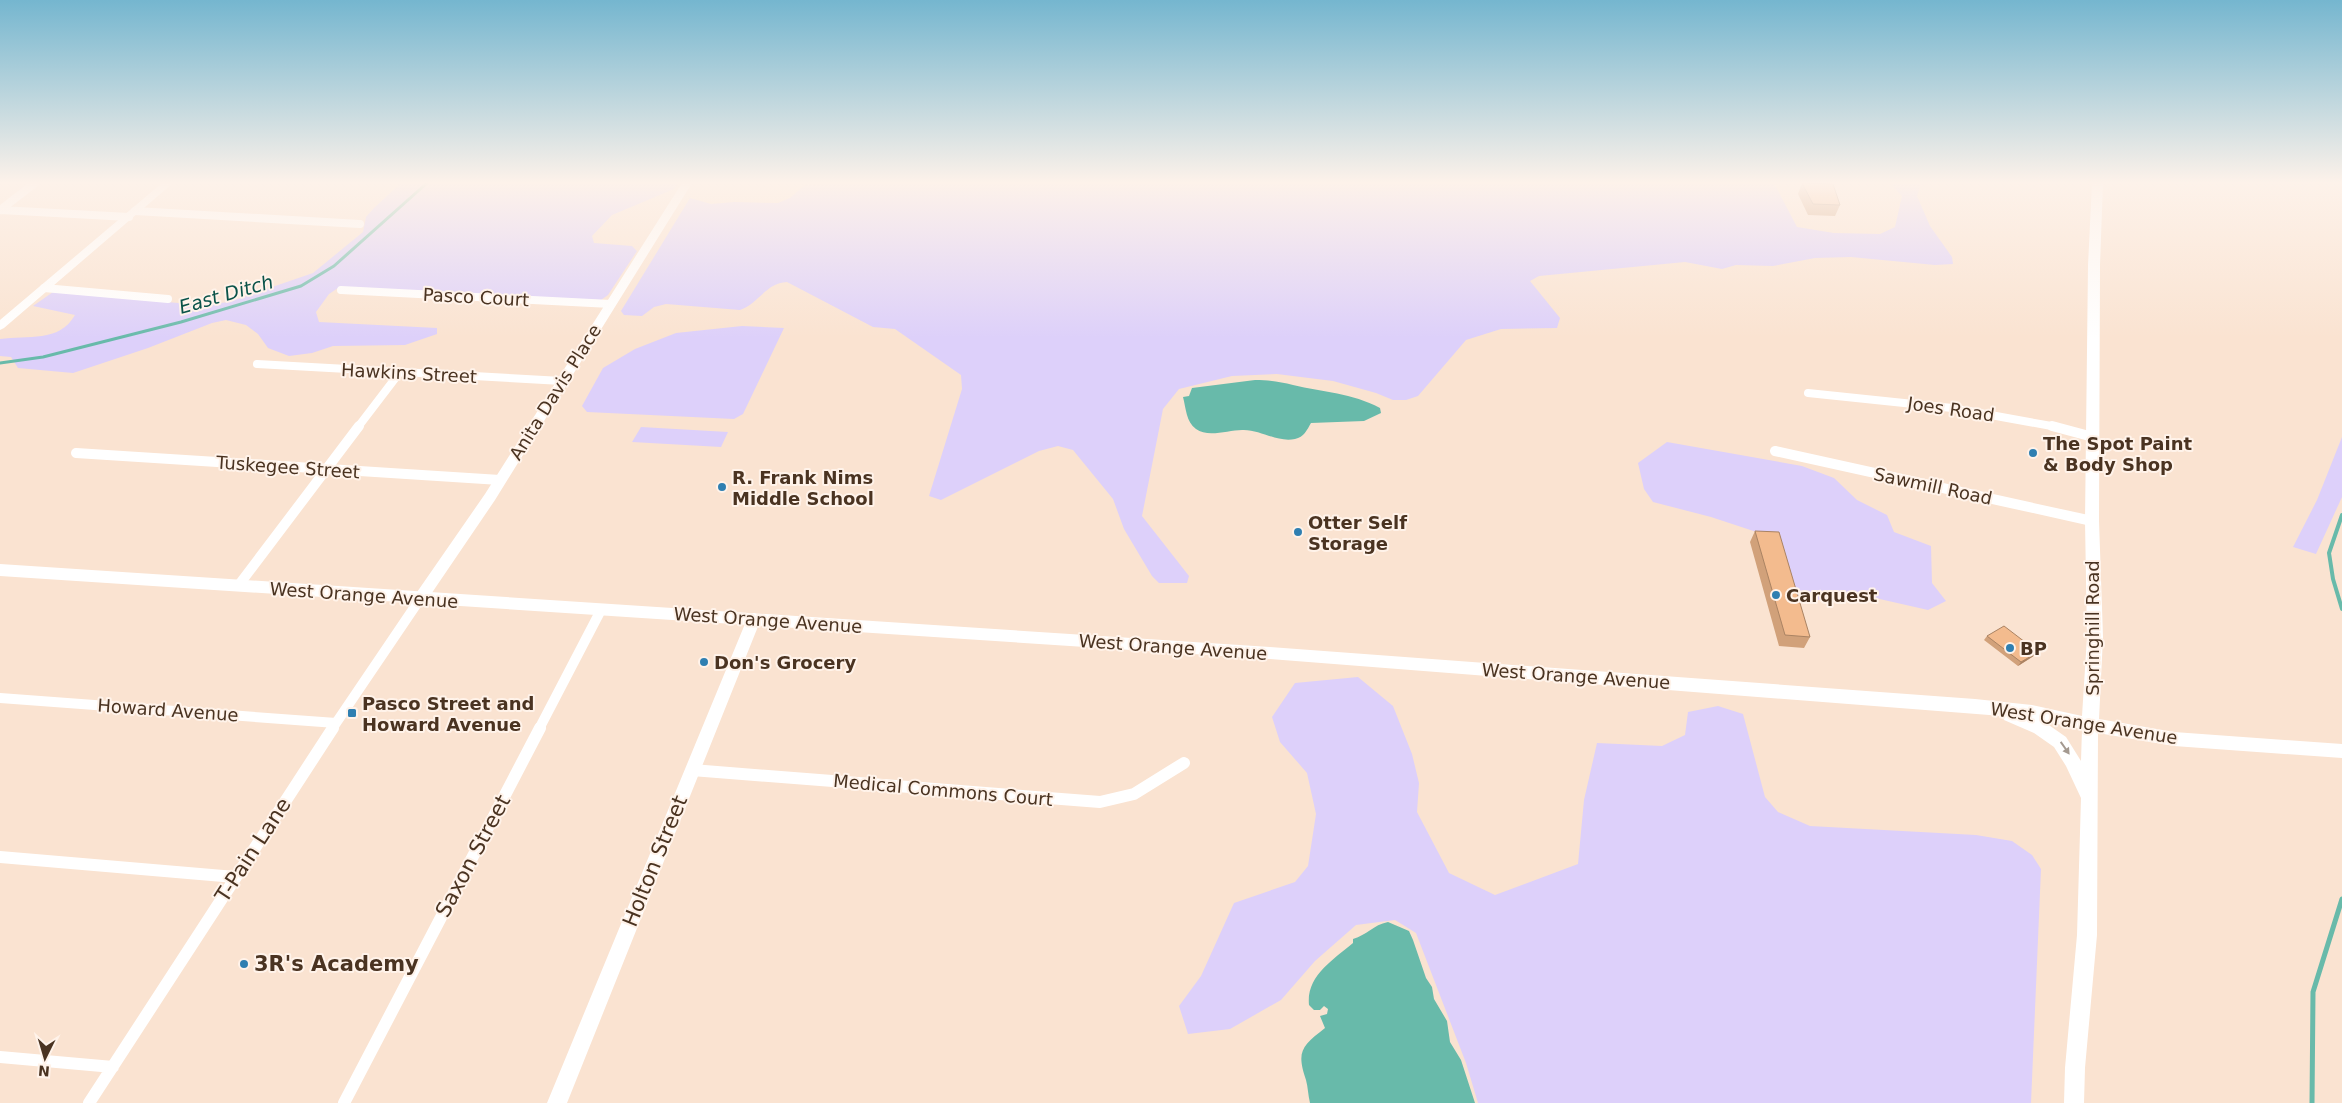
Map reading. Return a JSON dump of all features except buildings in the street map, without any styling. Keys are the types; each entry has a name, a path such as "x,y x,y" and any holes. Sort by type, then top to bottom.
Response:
{"main road":[{"name":"Springhill Road","path":"2074,1103 2075,1068 2087,935 2090,724 2094,638 2092,521 2097,234"},
{"name":"West Orange Avenue","path":"0,570 1270,653 1975,706 2032,712 2174,739 2340,750"},
{"path":"1975,706 2025,721 2048,731 2060,740 2073,760 2089,800"}],"street":[{"path":"0,326 108,234"},
{"name":"Anita Davis Place","path":"420,598 500,480 655,234"},
{"path":"44,288 168,299"},
{"name":"Pasco Court","path":"341,290 611,304"},
{"name":"Hawkins Street","path":"257,364 562,381"},
{"path":"238,586 400,372"},
{"name":"Joes Road","path":"1808,393 1910,403 2032,420 2093,437"},
{"name":"Sawmill Road","path":"1775,451 2092,521"},
{"name":"Tuskegee Street","path":"76,453 500,480"},
{"name":"T-Pain Lane","path":"89,1103 336,723 420,598"},
{"name":"Saxon Street","path":"344,1103 601,610"},
{"name":"Holton Street","path":"556,1103 754,620"},
{"name":"Howard Avenue","path":"0,698 336,723"},
{"name":"Medical Commons Court","path":"692,770 1100,802 1125,798 1148,788 1184,763"},
{"path":"0,857 236,877"},
{"path":"0,1057 113,1067"}],"shaded area":[{"path":"360,234 593,234 592,236 594,243 632,246 637,251 608,295 601,300 338,288 329,294 316,312 319,322 437,328 437,334 405,345 333,346 312,353 289,356 268,348 258,334 246,325 226,320 212,323 148,348 73,373 18,368 11,357 0,356 0,339 52,334 68,324 75,315 33,306 53,292 201,305 229,302 313,273"},
{"path":"668,234 1936,234 1952,257 1953,264 1935,265 1851,257 1815,258 1773,266 1736,265 1722,269 1685,262 1539,276 1530,281 1560,318 1557,328 1501,329 1466,340 1418,396 1406,400 1393,400 1376,393 1333,381 1277,374 1232,376 1179,389 1163,409 1142,516 1189,576 1187,583 1159,583 1152,576 1124,529 1113,499 1073,450 1058,446 1039,451 941,500 929,496 962,389 961,375 895,329 873,327 787,282 773,286 747,307 740,310 666,304 654,307 642,316 624,315 621,311"},
{"path":"742,326 784,328 743,414 734,419 587,412 582,406 603,368 635,349 676,333"},
{"path":"641,427 728,432 721,447 632,442"},
{"path":"2342,437 2342,497 2316,554 2293,547 2317,500"},
{"path":"1667,442 1802,466 1834,478 1857,500 1887,515 1894,532 1931,546 1932,583 1946,601 1928,610 1862,595 1838,599 1808,600 1794,593 1781,540 1711,517 1653,502 1644,489 1638,463"},
{"path":"1358,677 1393,706 1412,754 1419,783 1417,812 1449,873 1495,895 1578,864 1584,800 1597,743 1662,746 1685,735 1688,712 1718,706 1743,714 1765,797 1778,812 1810,826 1976,835 2012,841 2032,855 2041,869 2031,1103 1478,1103 1466,1063 1416,933 1395,920 1356,925 1315,961 1281,1000 1230,1029 1188,1034 1179,1006 1201,976 1234,903 1295,882 1308,866 1316,814 1307,773 1280,742 1272,717 1295,683"}],"water":[{"path":"1255,380 1279,382 1348,396 1380,408 1381,413 1364,421 1311,423 1301,437 1288,440 1249,430 1206,433 1196,429 1190,423 1183,397 1189,396 1192,388"},
{"path":"1388,922 1409,931 1426,978 1432,987 1434,999 1447,1021 1450,1042 1461,1060 1475,1103 1310,1103 1303,1070 1303,1050 1325,1028 1320,1016 1327,1014 1328,1009 1324,1006 1320,1010 1314,1010 1309,1005 1312,985 1322,969 1353,943 1353,939 1378,925"}],"waterway":[{"name":"East Ditch","path":"0,363 43,357 181,322 301,286 334,266 369,234"},
{"path":"2342,515 2329,553 2333,579 2342,609"},
{"path":"2312,1103 2313,992 2342,899"}],"place":[{"name":"The Spot Paint & Body Shop","path":"2033,453"},
{"name":"R. Frank Nims Middle School","path":"722,487"},
{"name":"Otter Self Storage","path":"1298,532"},
{"name":"Carquest","path":"1776,595"},
{"name":"BP","path":"2010,648"},
{"name":"Don's Grocery","path":"704,662"},
{"name":"Pasco Street and Howard Avenue","path":"352,713"},
{"name":"3R's Academy","path":"244,964"}]}
